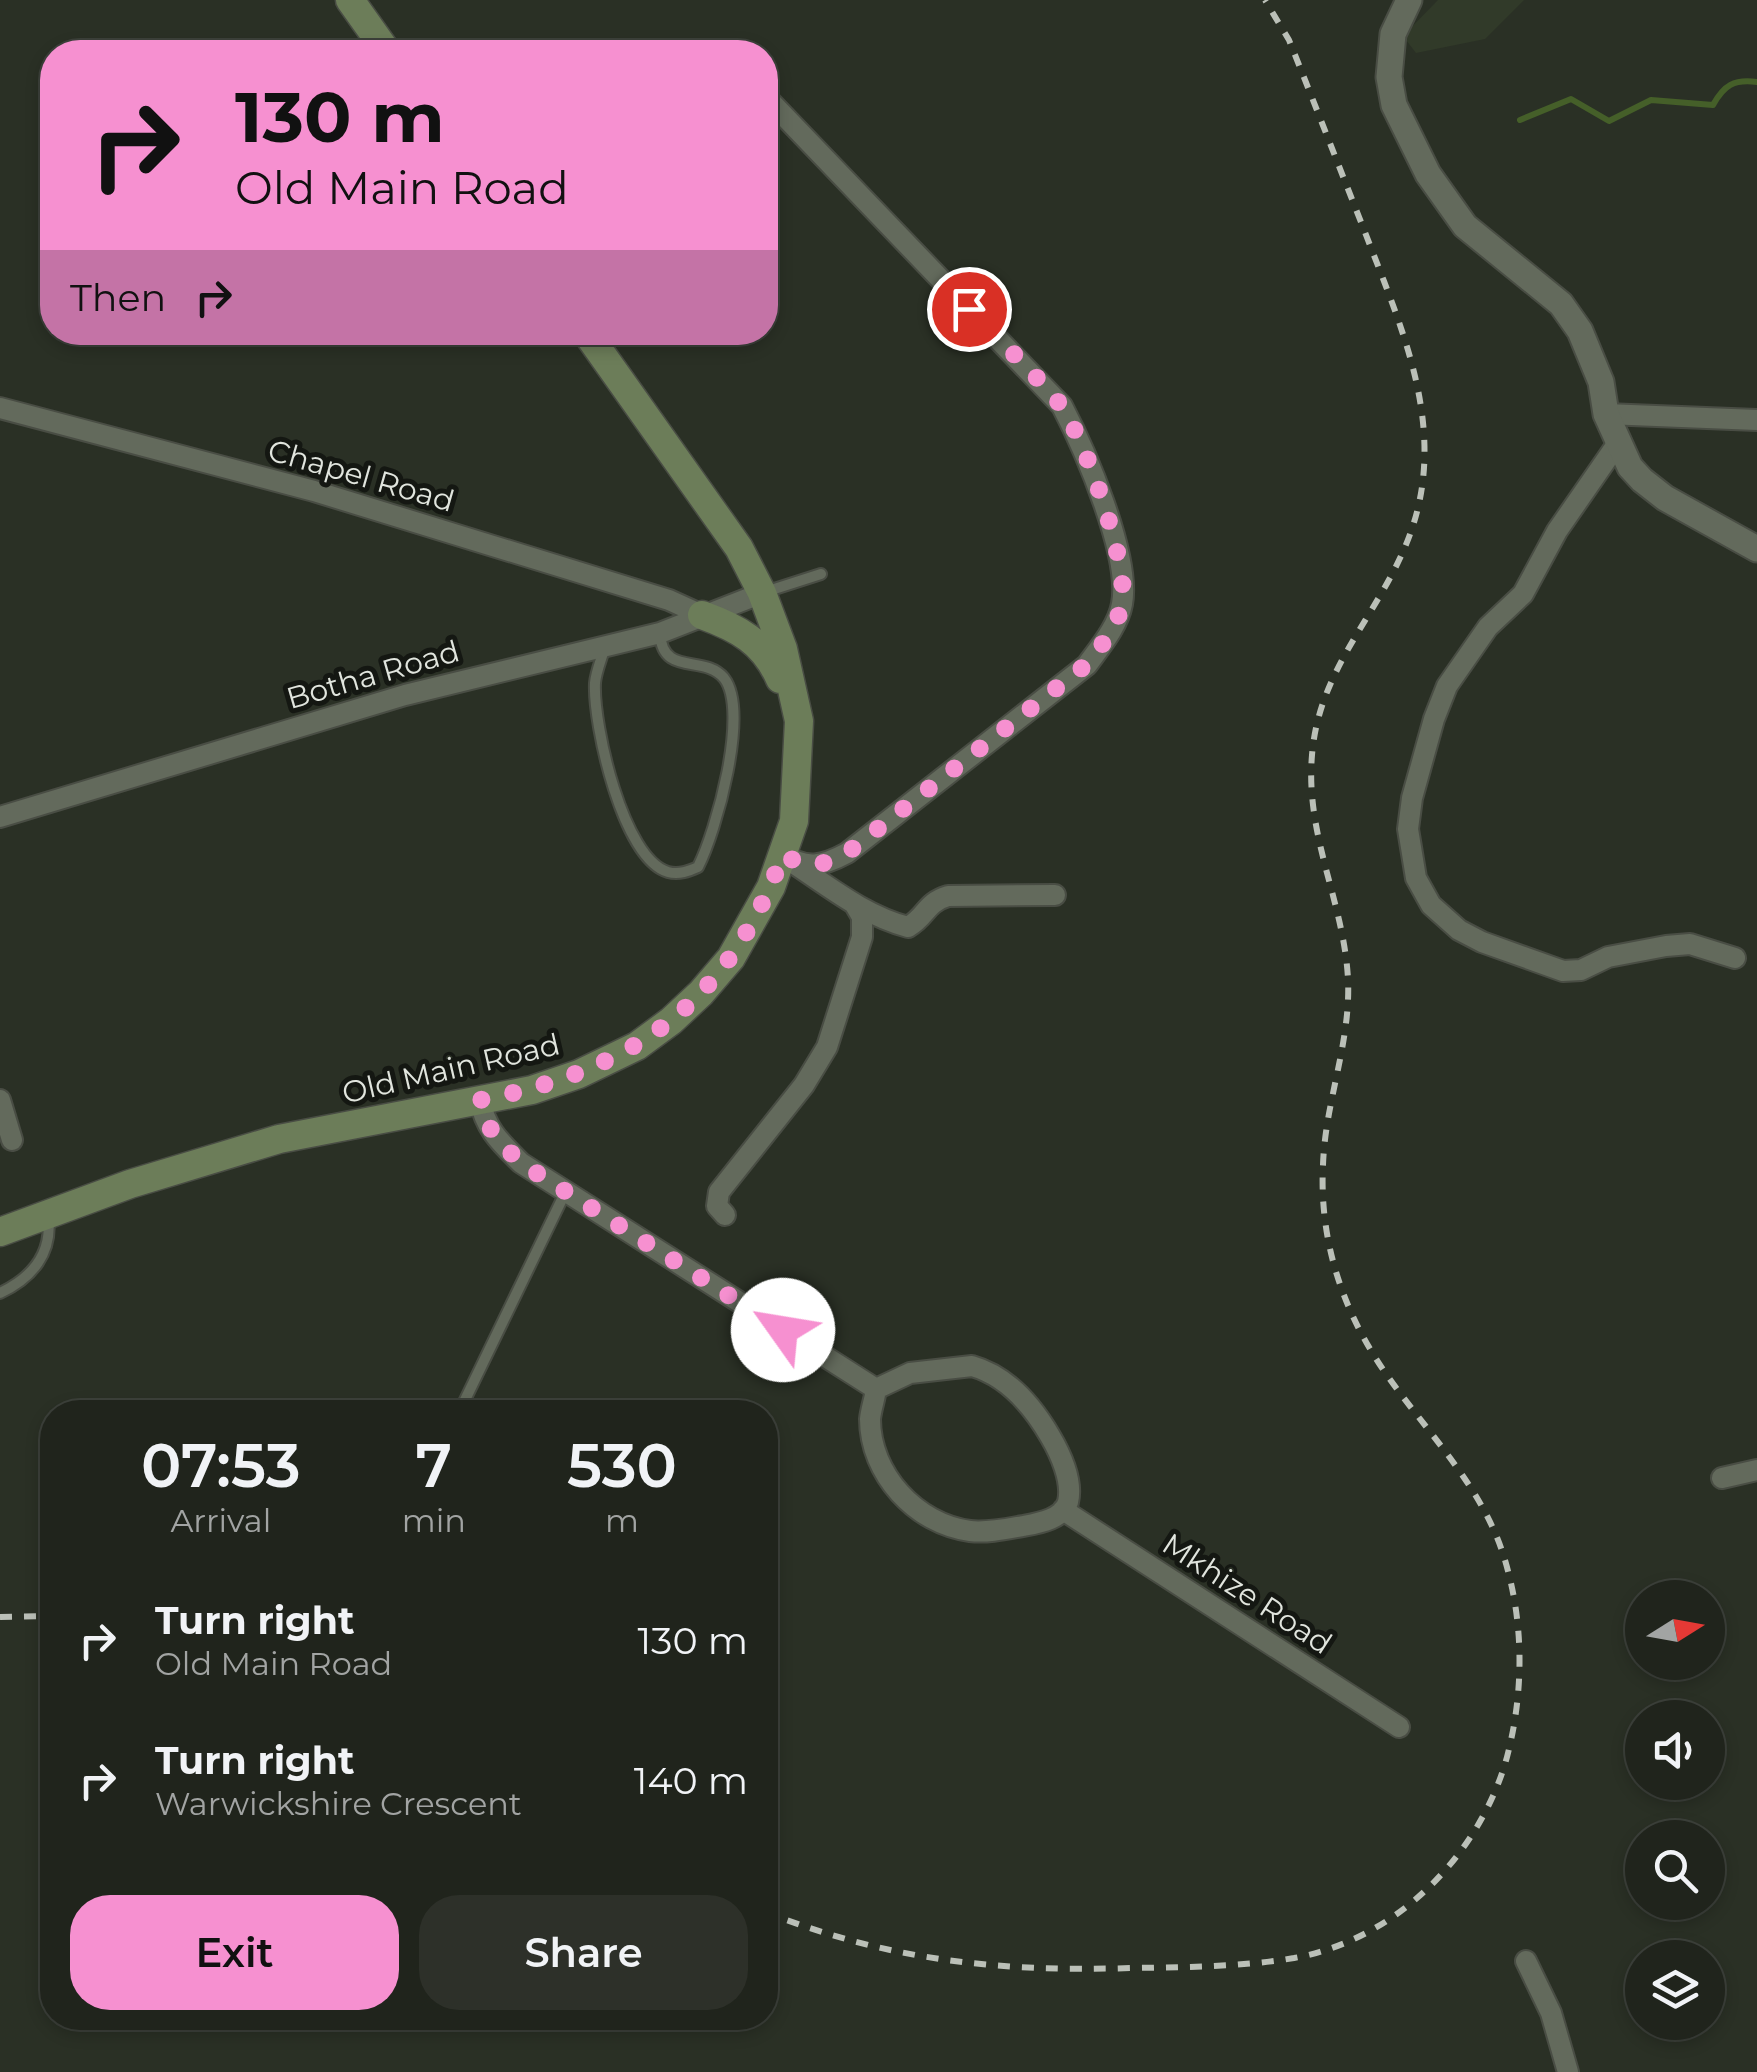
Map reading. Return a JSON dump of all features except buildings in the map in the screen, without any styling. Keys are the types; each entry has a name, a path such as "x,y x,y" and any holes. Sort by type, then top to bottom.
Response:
{"main road":[{"path":"350,0 376,40"},
{"name":"Old Main Road","path":"0,1232 130,1184 279,1139 532,1090 579,1074 637,1046 670,1021 731,958 771,887 794,821 799,782 799,721 784,649 739,548 595,345"},
{"path":"702,615 736,628 760,646 775,666 799,721"}],"street":[{"path":"1409,0 1392,34 1388,61 1394,105 1428,174 1465,226 1560,304 1580,331 1601,382 1606,414 1630,467 1665,498 1757,548"},
{"path":"778,110 1062,406 1084,449 1124,582 1122,609 1104,643 1087,664 847,853 811,866 783,855"},
{"name":"Chapel Road","path":"0,408 333,497 669,600 702,615"},
{"path":"1606,414 1757,420"},
{"path":"1620,440 1557,531 1523,594 1473,645 1447,686 1412,798 1408,829 1416,878 1430,905 1460,930 1563,972 1581,970 1608,957 1690,944 1735,958"},
{"name":"Botha Road","path":"0,817 405,695 660,633 762,593"},
{"path":"783,855 855,905 887,922 908,927 919,921 934,900 948,896 1056,895"},
{"path":"725,1216 716,1206 719,1192 828,1048 862,937 862,917 855,905"},
{"path":"0,1100 12,1140"},
{"path":"480,1100 493,1135 521,1163 876,1389"},
{"path":"972,1366 988,1370 1038,1414 1059,1451 1069,1487 1068,1504 1038,1523 969,1531 927,1516 893,1487 877,1451 870,1419 876,1389 910,1374 940,1368 972,1366"},
{"path":"1722,1478 1757,1470"},
{"name":"Mkhize Road","path":"1063,1510 1399,1727"},
{"path":"1526,1962 1551,2013 1568,2072"}],"lane":[{"path":"762,593 821,574"},
{"path":"606,646 595,680 597,713 620,808 651,861 667,872 683,872 698,867 707,850 727,785 730,690 714,670 670,658 660,633"},
{"path":"465,1400 565,1192"},
{"path":"0,1293 34,1272 50,1232 48,1215"}],"shaded area":[{"path":"1438,0 1524,0 1485,39 1416,53 1403,36"}],"waterway":[{"path":"1520,120 1571,99 1609,121 1651,100 1713,105 1730,85 1757,82"}],"railway":[{"path":"778,1917 901,1952 991,1965 1173,1967 1294,1958 1367,1933 1429,1888 1477,1827 1507,1757 1519,1687 1519,1640 1513,1594 1499,1543 1474,1493 1389,1378 1359,1329 1338,1277 1325,1222 1325,1142 1346,1026 1348,979 1340,923 1314,813 1312,755 1317,724 1338,668 1409,537 1420,497 1424,457 1416,379 1392,302 1289,40 1265,0"},
{"path":"0,1617 40,1616"}],"route":[{"path":"783,1330 521,1163 493,1135 480,1100 532,1090 579,1074 637,1046 701,993 731,958 771,887 783,854 811,866 847,853 1087,664 1104,643 1122,609 1124,582 1084,449 1062,406 969,309"}]}
